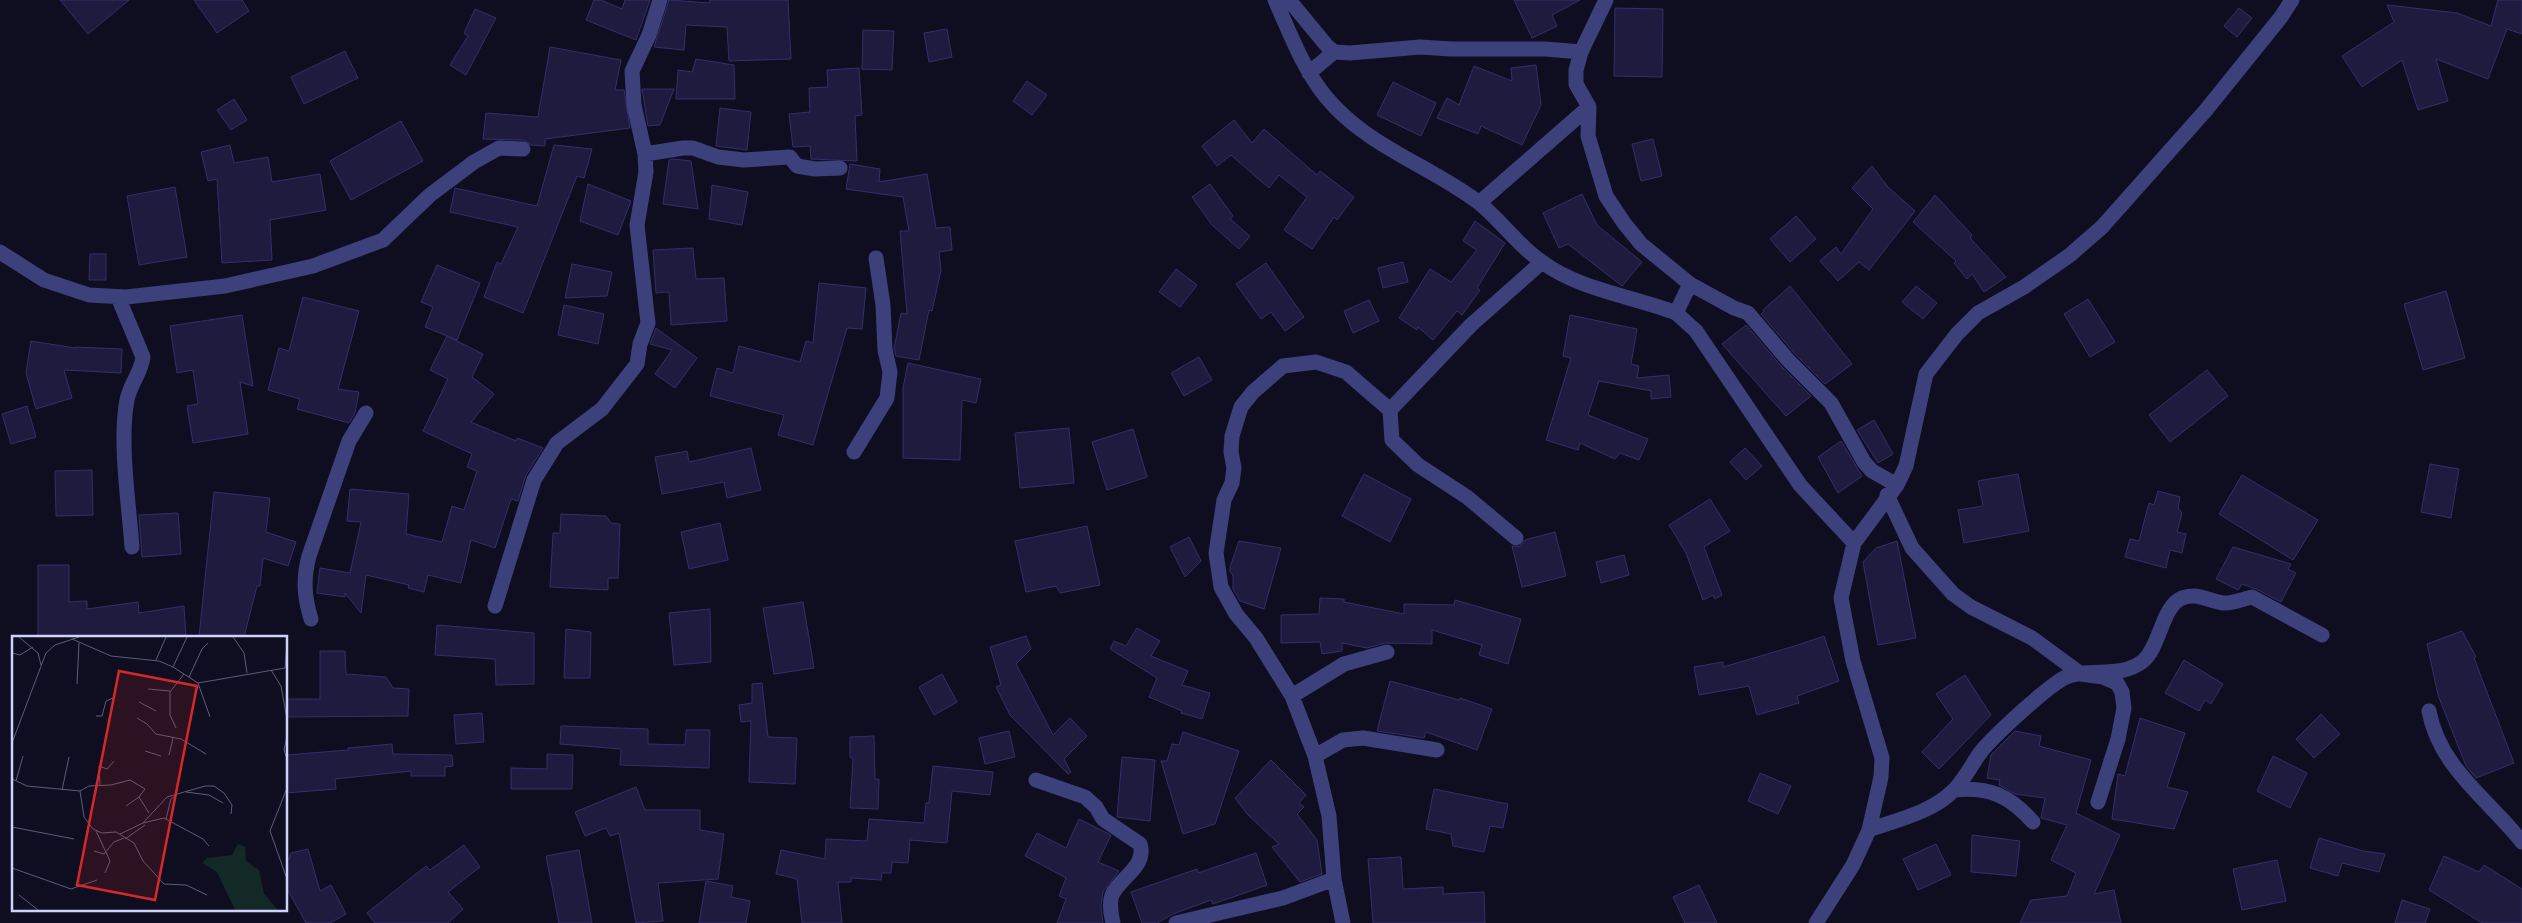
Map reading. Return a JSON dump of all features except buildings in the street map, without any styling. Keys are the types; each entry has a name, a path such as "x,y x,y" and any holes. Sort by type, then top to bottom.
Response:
{"street":[{"path":"495,606 534,480 557,443 602,409 637,364 640,344 648,323 636,225 645,187 645,154 637,125 632,71 649,35 660,0"},
{"path":"1275,0 1309,73 1327,98 1352,123 1378,142 1479,203 1542,262 1568,276 1601,289 1676,313 1696,331 1800,485 1854,543"},
{"path":"1289,0 1334,52 1350,53 1420,47 1451,50 1545,49 1581,52"},
{"path":"1606,0 1581,52 1576,84 1589,107 1588,136 1606,196 1641,244 1690,284 1734,308 1748,313 1788,360 1831,403 1864,462 1892,490 1912,548 1953,594 1971,607 2032,638 2081,674 2103,677 2117,683 2122,692 2124,708 2118,739 2098,802"},
{"path":"1816,923 1853,865 1869,830 1881,776 1882,758 1876,731 1853,661 1841,598 1854,543 1892,490 1909,456 1926,374 1939,356 1978,313 2024,287 2070,255 2102,227 2206,110 2292,0"},
{"path":"1309,73 1334,52"},
{"path":"1479,203 1589,107"},
{"path":"0,252 44,280 89,295 118,297 225,286 313,266 383,240 430,195 474,162 499,148 523,149"},
{"path":"645,154 693,148 718,157 757,160 790,157 797,166 815,169 840,168"},
{"path":"854,452 887,398 890,372 885,350 884,305 876,258"},
{"path":"1390,410 1471,324 1542,262"},
{"path":"1676,313 1690,284"},
{"path":"118,297 143,357 142,368 130,386 124,429 132,548"},
{"path":"1343,923 1334,879 1329,816 1315,756 1292,696 1256,638 1236,614 1221,587 1216,553 1224,500 1232,483 1234,468 1231,452 1232,436 1241,407 1252,392 1283,366 1316,362 1346,372 1390,410 1392,440 1418,465 1467,497 1516,538"},
{"path":"311,619 305,598 304,575 309,556 349,442 366,413"},
{"path":"1869,830 1929,808 1954,790 1982,751 2007,726 2049,689 2066,677 2127,670 2141,663 2152,653 2170,613 2181,598 2202,596 2223,603 2252,597 2322,636"},
{"path":"1292,696 1344,664 1387,652"},
{"path":"2429,711 2432,731 2444,753 2463,778 2507,823 2522,842"},
{"path":"1315,756 1343,740 1363,738 1437,750"},
{"path":"1036,780 1085,797 1115,829 1140,844 1142,850 1136,865 1112,894 1111,910 1113,923"},
{"path":"1954,790 1974,788 1991,791 2008,799 2033,822"},
{"path":"1176,923 1283,898 1334,879"}]}
